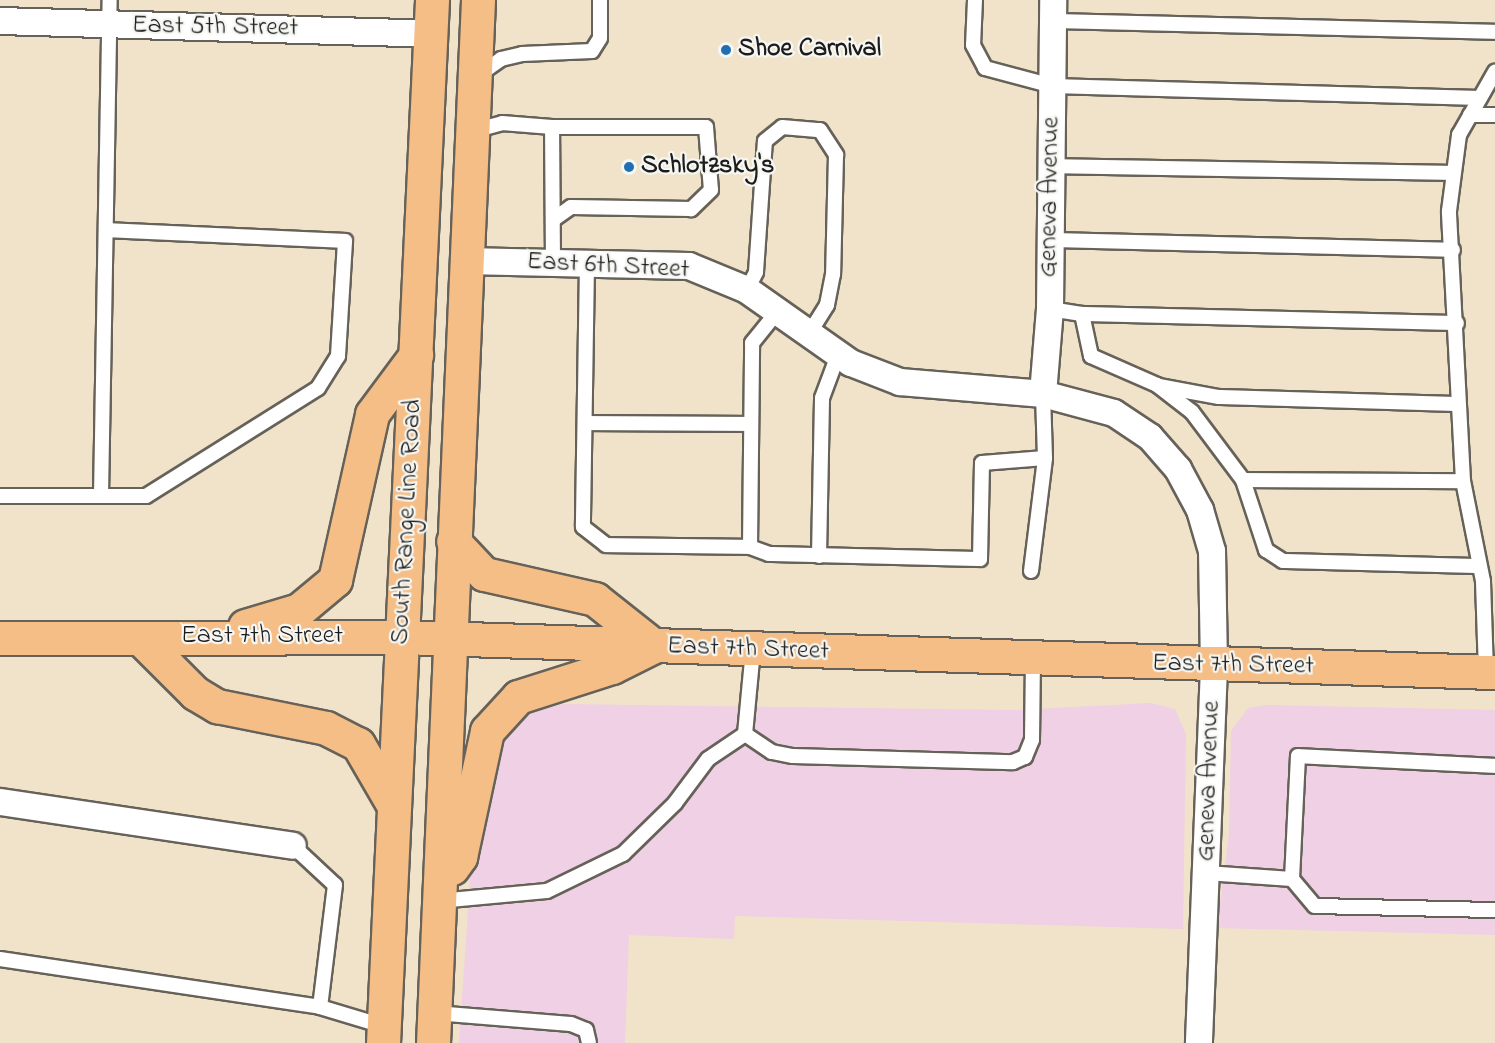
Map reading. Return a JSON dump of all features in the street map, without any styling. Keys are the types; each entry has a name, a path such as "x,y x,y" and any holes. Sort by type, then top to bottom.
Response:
{"main road":[{"name":"South Range Line Road","path":"383,1034 432,0"},
{"name":"South Range Line Road","path":"434,1028 453,639 453,541 478,0"},
{"path":"213,635 299,610 334,580 372,414 416,354"},
{"path":"440,893 460,856 487,731 518,697 612,667 654,646 595,598 484,574 453,541"},
{"name":"East 7th Street","path":"0,638 140,638 213,635 403,637 1214,667 1491,672"},
{"path":"140,638 195,693 217,706 326,728 358,744 394,806"}],"street":[{"name":"Geneva Avenue","path":"1053,10 1050,309 1043,394 1114,413 1150,437 1178,469 1200,510 1212,551 1214,667 1199,1043"},
{"name":"East 5th Street","path":"0,21 110,13 431,34"},
{"name":"East 6th Street","path":"465,261 689,266 747,290 808,336 838,355 900,382 1043,394"},
{"path":"0,802 293,846"}],"lane":[{"path":"474,79 501,60 522,54 592,51 600,38 600,0"},
{"path":"975,0 973,45 985,68 1052,86 1480,98"},
{"path":"1053,10 1495,32"},
{"path":"101,495 110,13"},
{"path":"1491,672 1478,566 1463,481 1457,404 1457,323 1450,172 1470,115 1495,72"},
{"path":"1470,115 1495,115"},
{"path":"473,131 502,123 552,127 706,127 712,146 711,190 691,209 571,207 555,218"},
{"path":"552,127 555,218 553,264"},
{"path":"747,290 756,272 765,141 782,127 820,130 836,155 834,274 827,305 808,336"},
{"path":"1051,166 1450,172"},
{"path":"0,496 146,496 318,388 338,356 345,242 106,230"},
{"path":"1050,240 1453,250"},
{"path":"587,264 583,527 606,544 750,547 769,554 980,559 982,463 1045,458"},
{"path":"1050,309 1082,314 1457,323"},
{"path":"750,547 752,344 777,312"},
{"path":"1082,314 1091,356 1157,385 1219,397 1457,404"},
{"path":"819,556 822,398 838,355"},
{"path":"1157,385 1192,412 1243,480 1266,550 1283,561 1478,566"},
{"name":"Geneva Avenue","path":"1031,571 1045,458 1043,394"},
{"path":"585,423 751,424"},
{"path":"1243,480 1463,481"},
{"path":"745,734 753,650"},
{"path":"745,734 772,752 793,756 1013,762 1025,757 1032,740 1033,660"},
{"path":"440,893 547,891 623,854 675,803 708,759 745,734"},
{"path":"1495,766 1298,756 1292,879 1315,906 1495,910"},
{"path":"293,846 335,885 320,1007"},
{"path":"1206,873 1292,879"},
{"path":"0,959 320,1007 383,1034"},
{"path":"434,1028 571,1024 587,1036"}],"shaded area":[{"path":"1150,703 1175,709 1186,734 1183,929 735,916 734,939 629,935 625,1043 459,1043 471,865 496,745 520,714 564,704 1016,710"},
{"path":"1267,705 1495,710 1495,935 1217,928 1229,834 1231,731 1248,708"}],"place":[{"name":"Shoe Carnival","path":"726,50"},
{"name":"Schlotzsky's","path":"629,167"}]}
